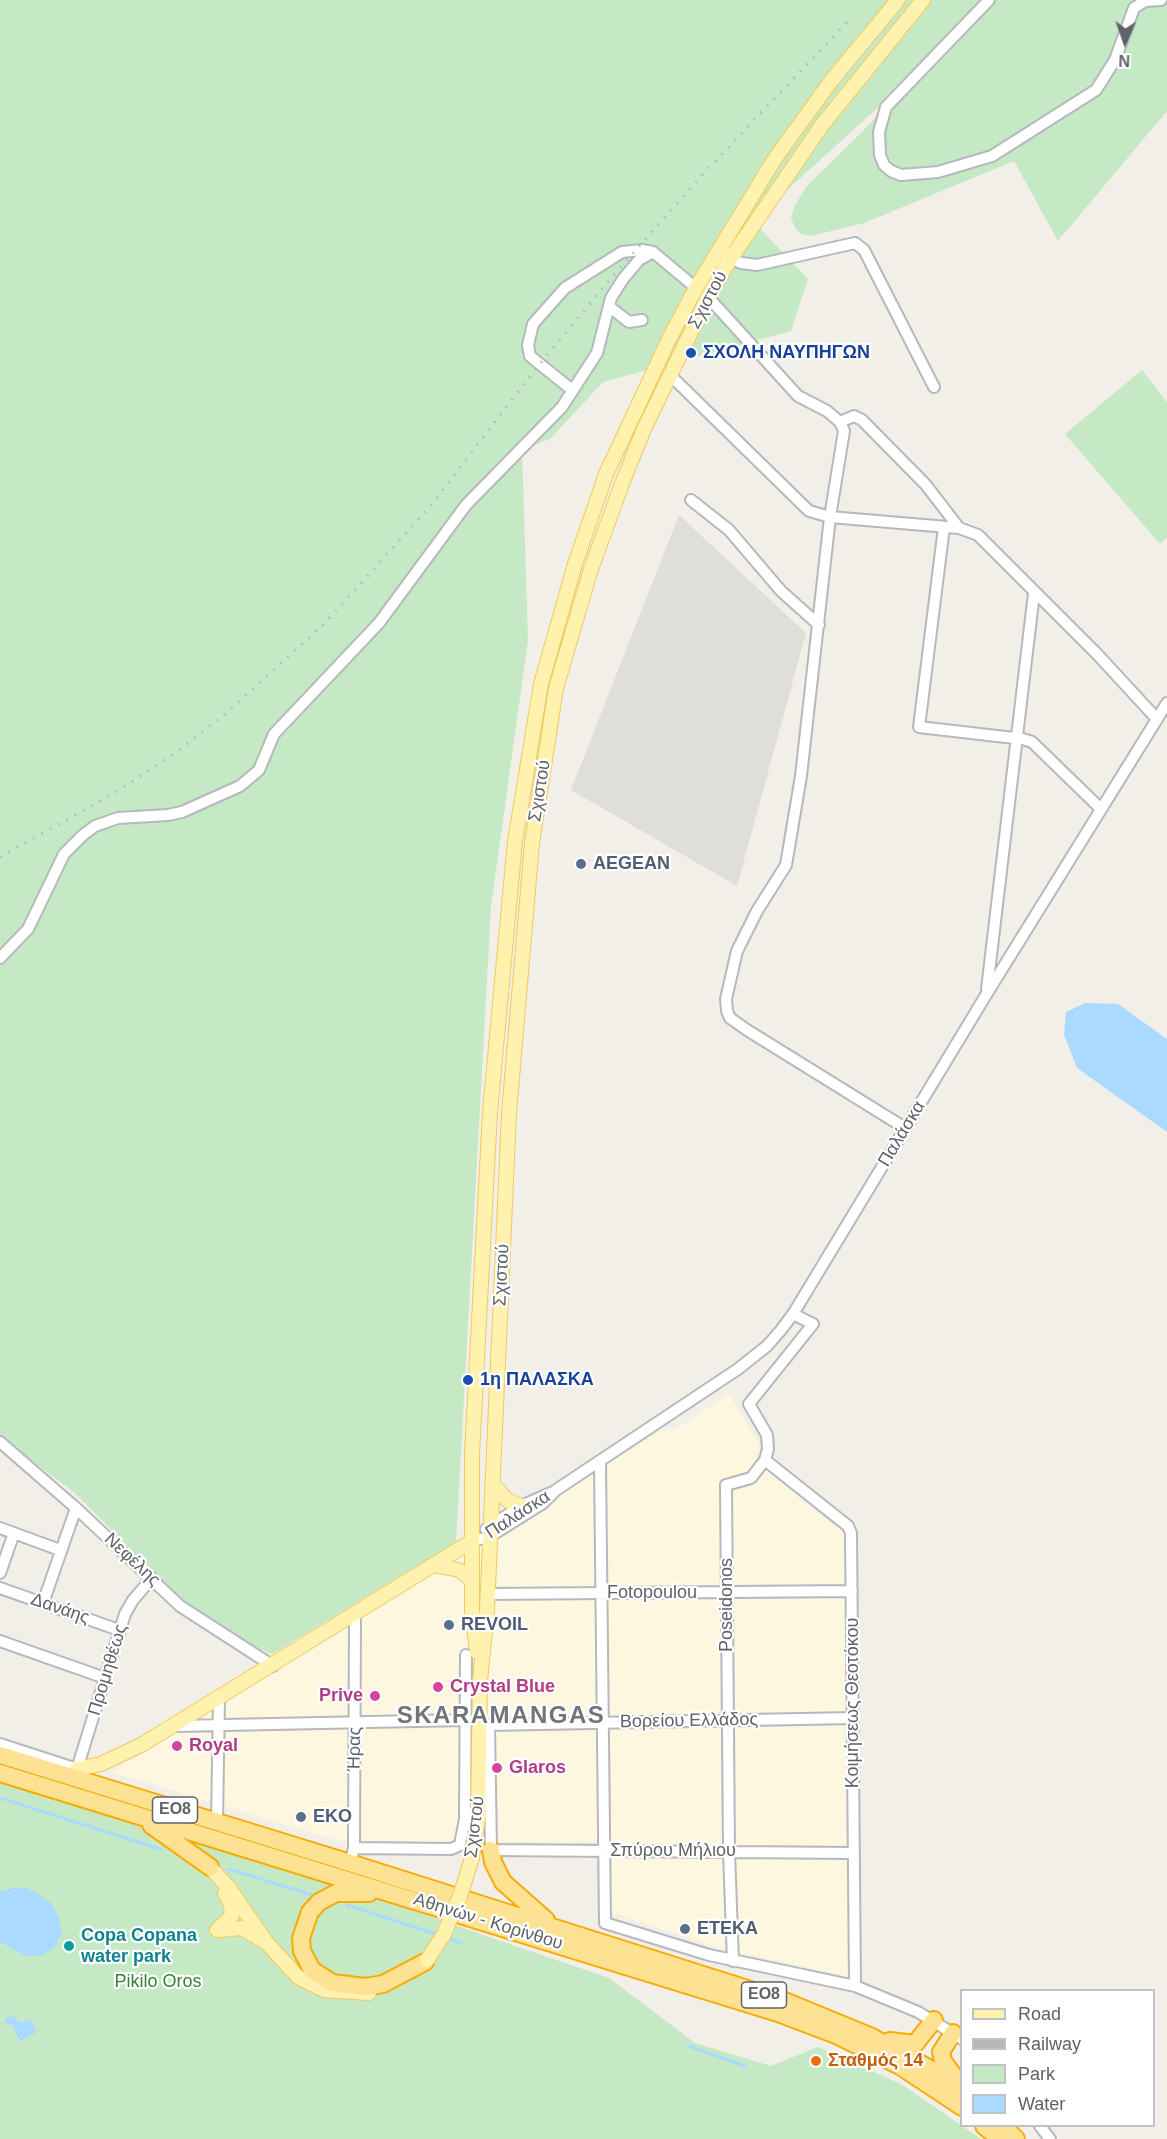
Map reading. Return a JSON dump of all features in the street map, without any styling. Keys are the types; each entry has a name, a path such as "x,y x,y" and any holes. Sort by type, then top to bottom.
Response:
{"highway":[{"path":"0,1755 77,1769"},
{"name":"Αθηνών - Κορίνθου","path":"0,1755 217,1822 352,1856 555,1927 782,2000 872,2037 960,2087"},
{"name":"Αθηνών - Κορίνθου","path":"0,1773 423,1902 810,2024 900,2066 960,2106"},
{"path":"138,1816 210,1867"},
{"path":"491,1850 493,1862 504,1882 525,1904 555,1927"},
{"path":"423,1902 359,1892 336,1893 313,1908 303,1924 301,1938 302,1951 308,1965 321,1978 338,1985 365,1987 383,1984 426,1961"},
{"path":"872,2037 905,2045 915,2044 934,2020"},
{"path":"957,2036 942,2047 941,2058 960,2085"},
{"path":"985,2127 1000,2139"},
{"path":"1003,2127 1016,2139"}],"main road":[{"name":"Σχιστού","path":"480,1681 472,1611 472,1454 490,1112 509,889 541,684 563,604 603,483 628,423 696,288 807,113 898,0"},
{"name":"Σχιστού","path":"266,1942 298,1977 316,1987 334,1992 365,1993 385,1990 408,1978 426,1961 444,1934 460,1896 472,1858 478,1818 480,1681 487,1610 509,1113 519,978 532,843 556,688 591,569 623,481 708,297 731,258 827,117 923,0"},
{"path":"492,1483 507,1500 521,1506"},
{"path":"77,1769 118,1758 273,1666 472,1541"},
{"path":"434,1565 459,1570 472,1580"},
{"path":"487,1610 489,1725"},
{"path":"466,1655 472,1611"},
{"path":"210,1867 229,1887 266,1942"},
{"path":"210,1867 232,1910 230,1919 217,1930 242,1928 266,1942"}],"street":[{"path":"989,0 886,107 879,132 880,154 884,165 891,171 901,175 938,172 992,156 1096,90 1115,60 1134,8 1145,1 1161,0"},
{"path":"717,253 741,263 757,265 849,243 860,246 934,387"},
{"path":"571,389 530,356 528,345 533,324 565,288 622,252 642,250 653,252 696,288"},
{"path":"0,958 28,929 64,854 95,826 118,818 182,812 240,786 259,770 274,734 372,631 465,505 562,407 571,389 597,354 611,308 611,298 631,267 653,252"},
{"path":"708,297 798,396 823,408 840,422 844,431 831,517 801,776 786,865 757,911 737,951 726,999 727,1011 730,1018 747,1030 905,1128"},
{"path":"611,308 630,322 642,320"},
{"path":"670,375 809,511 831,517 959,528 978,535 1097,654 1157,719"},
{"path":"840,422 854,416 862,420 926,485 959,528"},
{"path":"691,500 729,530 781,591 819,625"},
{"path":"944,527 919,727 1032,742 1100,808"},
{"path":"986,994 1034,593"},
{"name":"Παλάσκα","path":"489,1532 521,1506 556,1490 600,1462 767,1346 793,1314 986,994 1167,703"},
{"path":"765,1460 768,1449 767,1434 749,1404 813,1324 793,1314"},
{"name":"Νεφέλης","path":"0,1442 197,1619 273,1666"},
{"name":"Κοιμήσεως Θεοτόκου","path":"765,1460 849,1528 852,1591 855,1986"},
{"name":"Poseidonos","path":"733,1961 729,1852 726,1485 751,1478 765,1460"},
{"path":"600,1462 605,1923 733,1961 855,1986 896,2001 934,2020 957,2036"},
{"name":"Παλάσκα","path":"472,1541 543,1503 556,1490"},
{"path":"44,1604 60,1550 76,1508"},
{"path":"0,1528 60,1550"},
{"path":"0,1573 14,1533"},
{"name":"Προμηθέως","path":"77,1769 119,1630 133,1600 152,1578"},
{"name":"Δανάης","path":"0,1588 119,1630"},
{"name":"Fotopoulou","path":"487,1594 852,1591"},
{"name":"Ήρας","path":"352,1856 356,1722 355,1614"},
{"path":"0,1641 105,1678"},
{"name":"Σχιστού","path":"352,1856 451,1849 460,1845 465,1819 466,1655"},
{"path":"217,1822 219,1699"},
{"name":"Βορείου Ελλάδος","path":"489,1725 853,1718"},
{"path":"173,1726 218,1723 466,1720"},
{"name":"Σχιστού","path":"489,1725 491,1850"},
{"path":"0,1744 77,1769"},
{"name":"Σπύρου Μήλιου","path":"491,1850 854,1853"},
{"path":"1041,2127 1050,2139"}],"shaded area":[{"path":"679,515 806,633 737,886 571,790"},
{"path":"729,1394 760,1446 756,1457 769,1472 831,1524 846,1533 848,1976 719,1948 610,1912 609,1842 343,1842 112,1772 665,1428 674,1430"}],"green space":[{"path":"0,0 1167,0 1167,111 1058,241 1014,161 864,223 811,236 801,234 795,228 791,218 794,207 806,187 864,130 918,71 753,221 808,279 791,331 603,382 550,439 522,449 528,640 491,906 456,1542 272,1654 244,1642 185,1604 75,1493 0,1437"},
{"path":"1142,370 1167,402 1167,538 1160,544 1065,434"},
{"name":"Pikilo Oros","path":"0,1751 18,1754 323,1880 609,1978 695,2043 771,2066 818,2047 903,2085 960,2124 960,2127 964,2127 981,2139 0,2139"}],"water":[{"path":"1085,1003 1118,1004 1167,1039 1167,1132 1077,1068 1064,1035 1066,1012"},
{"path":"13,1888 27,1888 40,1895 51,1903 59,1918 62,1933 54,1948 41,1956 26,1956 0,1942 0,1892"},
{"path":"11,2015 21,2023 30,2019 37,2032 20,2041 12,2025 3,2022"}],"waterway":[{"path":"0,1798 160,1849"},
{"path":"228,1869 316,1896"},
{"path":"347,1905 439,1935"},
{"path":"445,1937 461,1943"},
{"path":"688,2046 745,2066"}],"railway":[{"path":"0,857 118,791 174,754 224,715 324,624 429,508 530,376 605,285 702,175 852,17"}],"place":[{"name":"ΣΧΟΛΗ ΝΑΥΠΗΓΩΝ","path":"691,353"},
{"name":"AEGEAN","path":"581,864"},
{"name":"1η ΠΑΛΑΣΚΑ","path":"468,1380"},
{"name":"REVOIL","path":"449,1625"},
{"name":"Crystal Blue","path":"438,1687"},
{"name":"Prive","path":"375,1696"},
{"name":"Royal","path":"177,1746"},
{"name":"Glaros","path":"497,1768"},
{"name":"EKO","path":"301,1817"},
{"name":"ETEKA","path":"685,1929"},
{"name":"Copa Copana water park","path":"69,1946"},
{"name":"Σταθμός 14","path":"816,2061"}],"district":[{"name":"SKARAMANGAS","path":"501,1716"}]}
